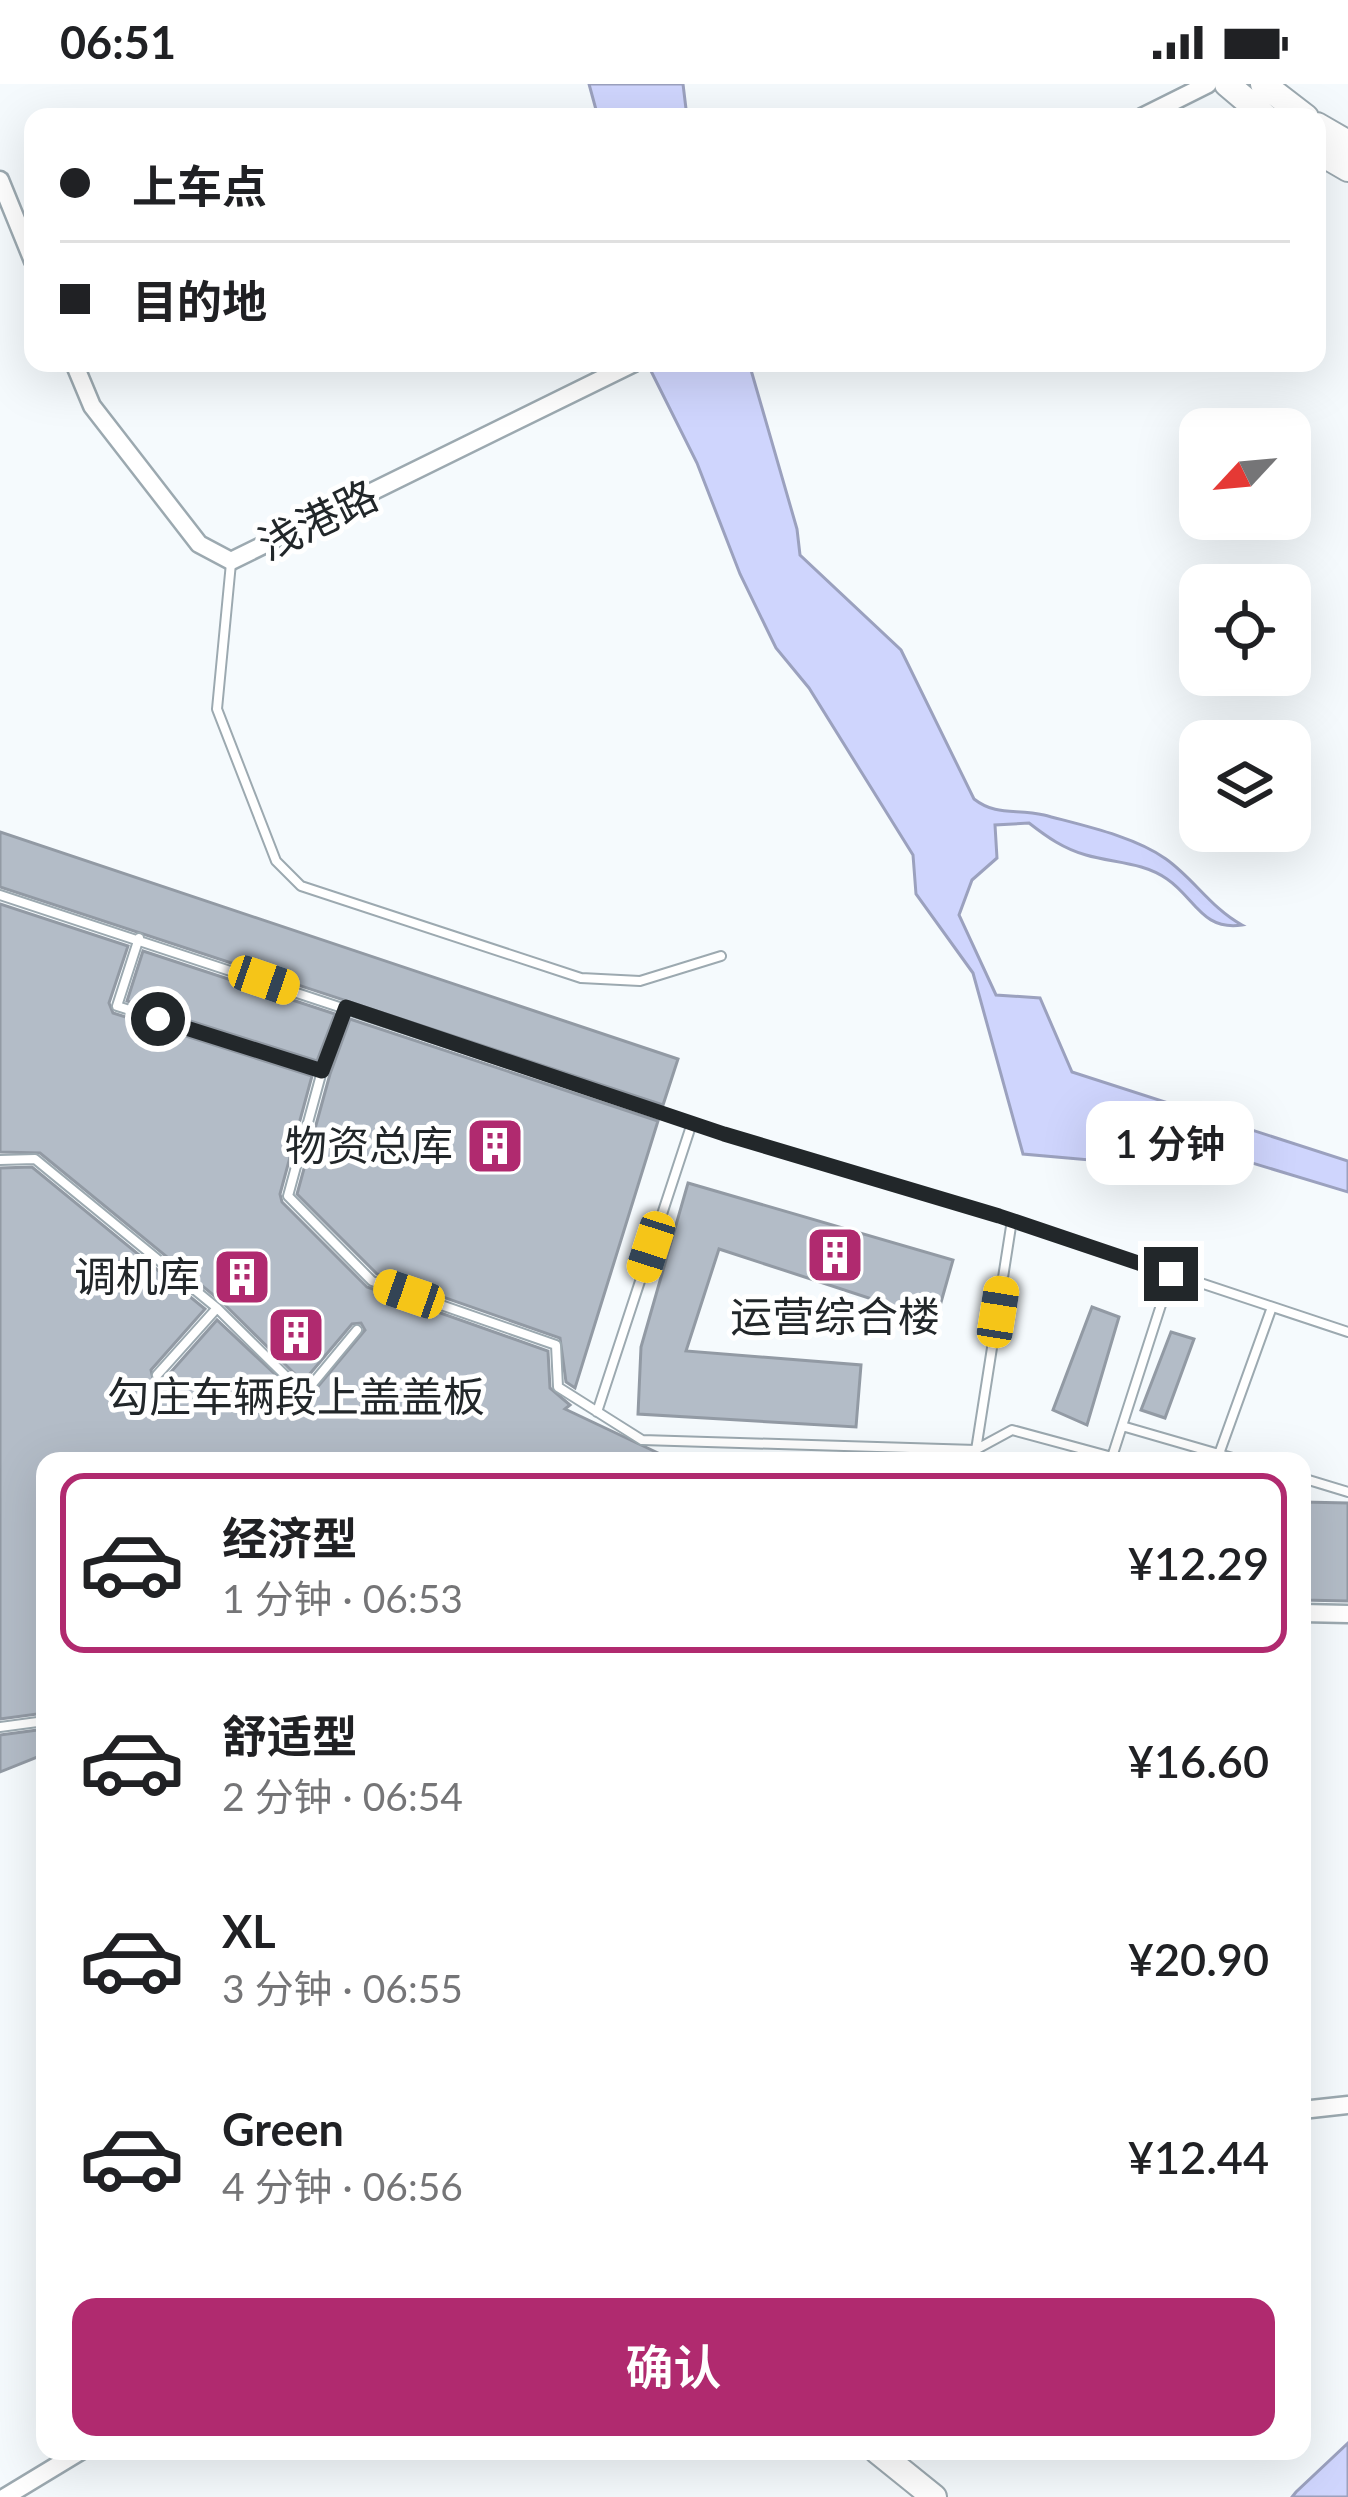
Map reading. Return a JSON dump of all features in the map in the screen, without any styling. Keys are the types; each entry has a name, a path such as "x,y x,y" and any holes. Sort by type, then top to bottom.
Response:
{"main road":[{"path":"1227,84 1255,108"},
{"path":"1263,84 1294,108"},
{"path":"889,2460 934,2497"}],"street":[{"path":"1160,108 1208,84"},
{"path":"0,180 24,239"},
{"name":"浅港路","path":"78,372 92,406 199,544 231,561 616,372"},
{"path":"1311,1613 1348,1614"},
{"path":"1311,2109 1348,2105"},
{"path":"5,2497 66,2460"}],"lane":[{"path":"231,561 217,710 276,861 301,886 581,978 640,981 721,956"},
{"path":"0,895 1348,1332"},
{"path":"139,938 117,1006 322,1071"},
{"path":"346,1007 322,1071 288,1196 372,1281 556,1345 558,1387 642,1440 976,1450 1012,1430 1093,1452"},
{"path":"597,1412 692,1123"},
{"path":"0,1160 35,1159 217,1308 304,1394 357,1330"},
{"path":"976,1450 1012,1220"},
{"path":"1114,1452 1171,1274"},
{"path":"1220,1452 1272,1307"},
{"path":"158,1376 217,1308"},
{"path":"1122,1426 1212,1452"},
{"path":"1311,1481 1348,1492"},
{"path":"0,1727 36,1722"}],"water":[{"path":"589,84 683,84 686,108 596,108"},
{"path":"652,372 752,372 797,529 800,555 901,650 974,799 991,808 1044,815 1139,844 1166,859 1242,925 1228,926 1208,918 1177,887 1148,869 1078,852 1029,823 995,825 997,858 972,880 959,915 996,995 1040,998 1072,1072 1348,1161 1348,1192 1130,1126 1101,1161 1023,1154 973,973 916,894 913,855 809,688 776,648 740,574 697,463"},
{"path":"1348,2443 1348,2497 1292,2497 1296,2492"}],"building":[{"path":"0,832 678,1059 663,1105 0,887"},
{"path":"0,904 128,946 109,1003 113,1013 312,1076 280,1194 282,1202 367,1287 548,1351 550,1388 570,1405 565,1409 656,1452 36,1452 36,1714 0,1719 0,1168 32,1167 205,1309 151,1370 154,1383 163,1381 217,1320 305,1402 365,1330 361,1323 352,1324 303,1382 222,1302 40,1153 0,1152"},
{"path":"143,951 335,1014 317,1061 127,1001"},
{"path":"350,1019 658,1121 575,1388 566,1382 560,1338 377,1274 297,1194"},
{"path":"688,1183 953,1260 936,1320 719,1249 686,1351 861,1365 856,1427 638,1414 641,1347"},
{"path":"1092,1307 1119,1317 1087,1425 1053,1410"},
{"path":"1171,1332 1194,1339 1165,1418 1141,1410"},
{"path":"1311,1502 1348,1503 1348,1601 1311,1600"},
{"path":"36,1730 36,1758 0,1772 0,1735"}],"place":[{"name":"物资总库","path":"495,1146"},
{"name":"运营综合楼","path":"835,1255"},
{"name":"调机库","path":"242,1277"},
{"name":"勾庄车辆段上盖盖板","path":"296,1335"}],"route":[{"path":"158,1019 322,1071 346,1007 724,1134 999,1216 1171,1274"}]}
